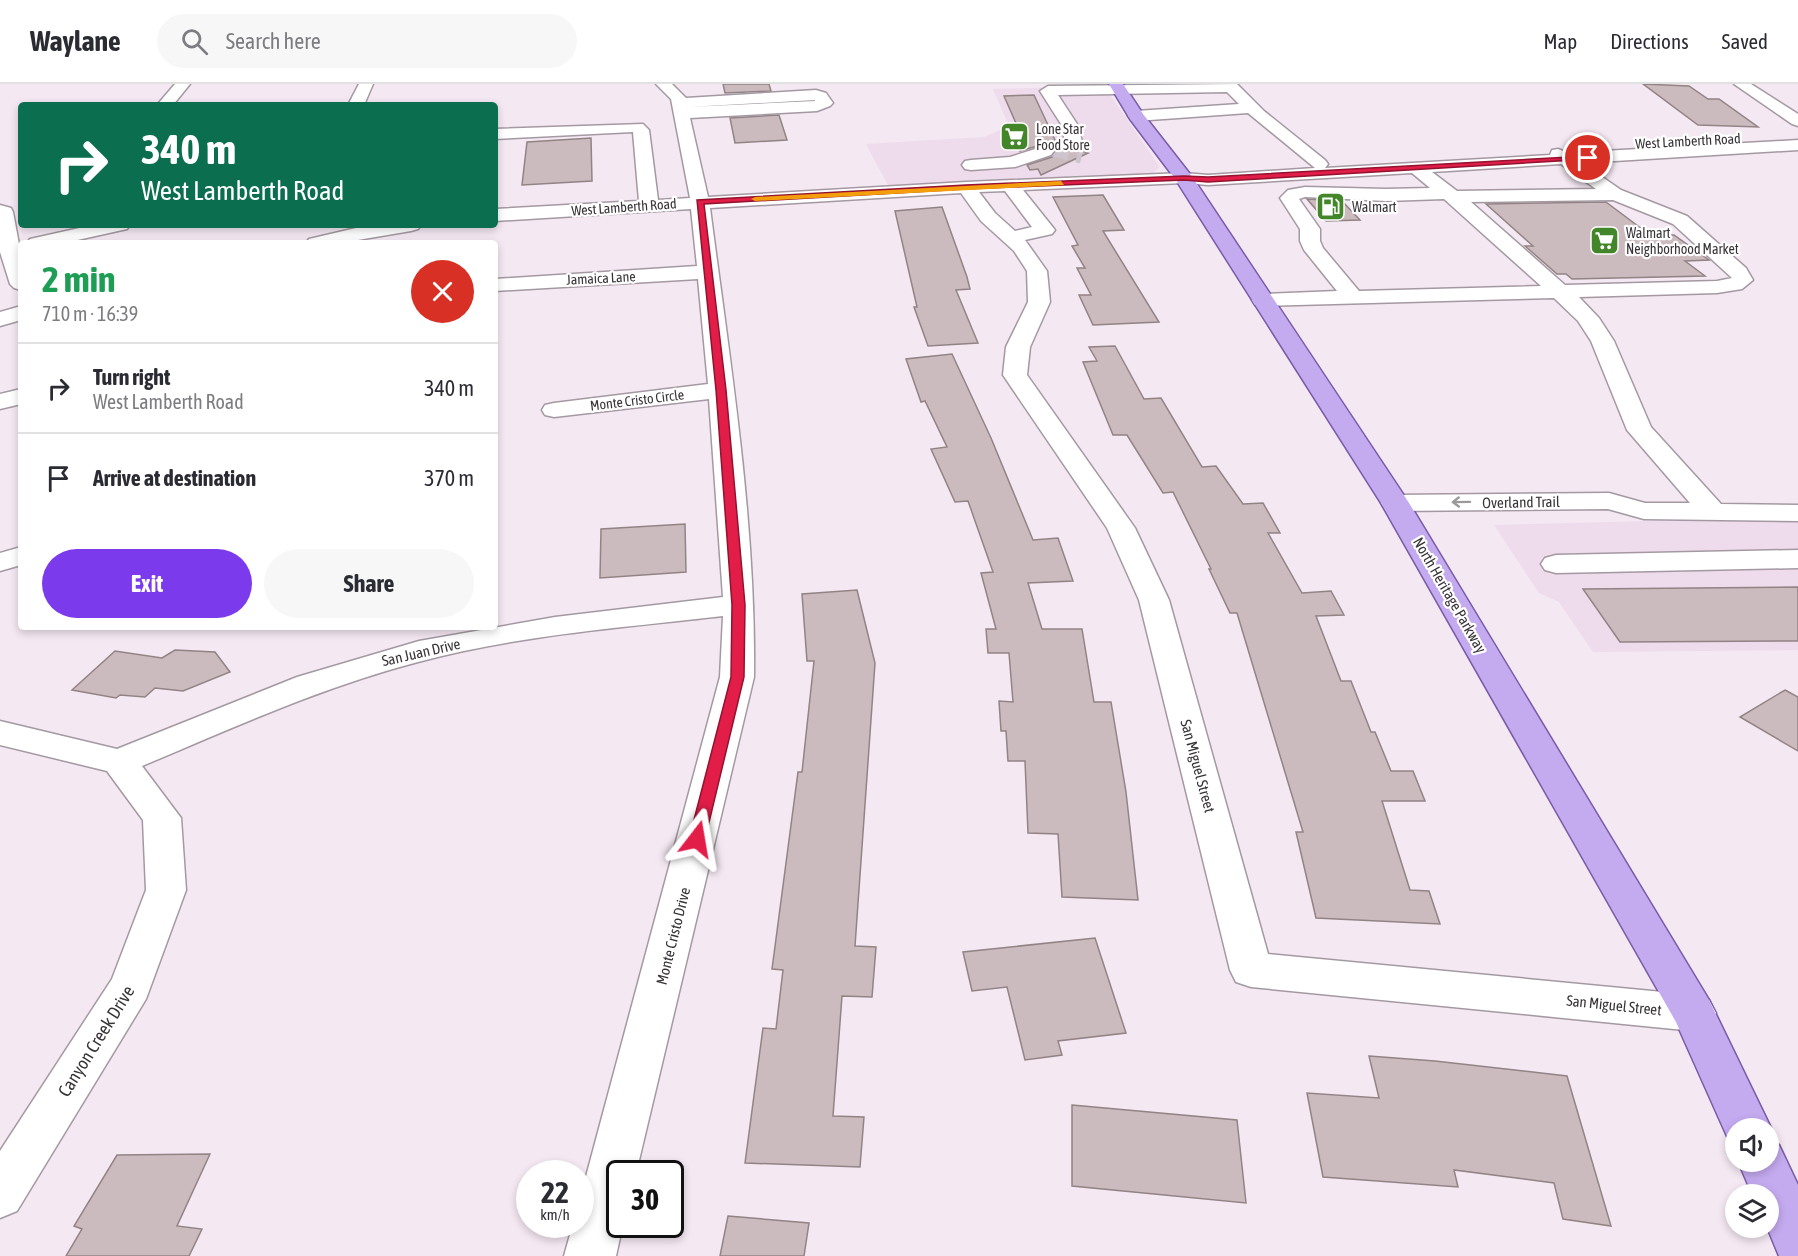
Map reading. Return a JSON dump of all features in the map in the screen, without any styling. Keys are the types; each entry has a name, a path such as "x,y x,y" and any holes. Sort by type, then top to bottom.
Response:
{"main road":[{"name":"North Heritage Parkway","path":"1118,87 1136,116 1184,178 1401,512 1694,1013 1742,1118"},
{"path":"1767,1172 1798,1240"}],"street":[{"path":"168,102 183,84"},
{"path":"357,102 366,84"},
{"path":"1741,84 1798,121"},
{"path":"1010,238 1045,230 1024,206 1015,173 1018,159 1065,153 1069,124 1048,91 1118,87 1231,87 1258,114 1318,164"},
{"path":"1757,94 1788,95"},
{"path":"816,95 821,96 825,103 817,106 675,100 816,95"},
{"name":"Monte Cristo Drive","path":"590,1256 639,1071 737,677 739,605 721,390 700,202 675,100"},
{"path":"1136,116 1254,108"},
{"path":"498,122 638,112 637,127"},
{"path":"498,134 637,127 641,130 649,205"},
{"name":"West Lamberth Road","path":"498,215 700,202 897,180 1015,173 1068,173 1208,180 1416,168 1798,135"},
{"name":"West Lamberth Road","path":"1184,178 1202,171 1318,164 1798,146"},
{"path":"1263,300 1717,287 1735,285 1743,280 1739,272 1680,220 1615,194 1558,154"},
{"path":"1416,168 1451,195 1560,291 1596,329 1640,430 1714,513"},
{"path":"957,177 1015,173"},
{"path":"897,180 1015,173"},
{"name":"San Miguel Street","path":"957,177 988,217 1021,247 1037,271 1039,302 1018,347 1015,375 1121,528 1154,600 1251,970 1694,1013"},
{"path":"1353,297 1314,250 1310,241 1310,229 1289,198 1294,194 1305,192 1376,195 1615,194"},
{"path":"0,211 4,212 18,266"},
{"path":"51,240 106,228"},
{"path":"328,240 390,228"},
{"name":"Jamaica Lane","path":"498,285 707,272"},
{"path":"0,319 18,314"},
{"name":"Monte Cristo Circle","path":"554,410 721,390"},
{"path":"0,402 18,397"},
{"path":"1644,511 1687,561"},
{"name":"Overland Trail","path":"1401,512 1619,518 1644,511 1798,513"},
{"path":"0,562 18,556"},
{"path":"1556,564 1798,559"},
{"name":"San Juan Drive","path":"119,762 287,693 374,663 490,636 739,605"},
{"path":"0,733 119,762"},
{"name":"Canyon Creek Drive","path":"0,1194 131,986 166,890 162,818 119,762"}],"shaded area":[{"path":"1104,86 1160,167 1151,175 890,189 866,144 984,137 1009,126 993,89"},
{"path":"1798,517 1798,650 1593,652 1559,602 1539,593 1494,525"}],"building":[{"path":"723,84 769,84 771,91 725,93"},
{"path":"1643,84 1689,86 1708,99 1719,99 1758,127 1698,125"},
{"path":"1034,95 1055,140 1050,145 1044,144 1020,151 1013,138 1022,137 1004,96"},
{"path":"779,115 787,140 735,143 730,118"},
{"path":"591,138 592,181 522,185 527,142"},
{"path":"1079,150 1088,153 1041,175 1038,169 1030,170 1027,165 1052,157 1056,152"},
{"path":"1103,195 1124,230 1103,231 1159,322 1093,325 1079,295 1091,295 1077,268 1085,268 1072,246 1078,245 1053,197"},
{"name":"Walmart","path":"1307,199 1342,201 1360,220 1326,221"},
{"name":"Walmart Neighborhood Market","path":"1606,202 1650,235 1674,235 1709,260 1685,261 1705,276 1572,279 1566,274 1557,274 1525,246 1533,246 1486,204"},
{"path":"942,207 970,289 956,290 978,343 928,346 914,307 917,307 895,211"},
{"path":"1115,346 1144,399 1161,398 1202,467 1216,466 1243,504 1263,503 1280,533 1268,533 1302,593 1331,591 1344,615 1316,616 1341,681 1351,681 1371,732 1375,732 1391,771 1413,771 1425,801 1382,801 1410,890 1429,891 1440,924 1316,918 1296,832 1303,832 1237,613 1230,613 1173,492 1163,493 1127,435 1113,435 1083,362 1097,361 1089,347"},
{"path":"952,354 991,438 1033,540 1058,538 1073,581 1028,583 1042,629 1082,629 1094,702 1111,702 1126,792 1138,900 1062,897 1058,834 1028,833 1025,761 1008,761 1006,731 1001,731 999,701 1013,702 1009,653 988,653 986,629 996,629 981,573 993,572 968,501 955,502 931,449 947,447 925,401 921,402 906,359"},
{"path":"685,524 686,572 600,578 601,529"},
{"path":"1798,587 1798,641 1620,642 1583,589"},
{"path":"857,590 875,663 855,946 876,947 872,997 842,996 833,1116 864,1117 860,1167 745,1163 763,1028 776,1029 783,970 772,969 798,772 802,772 814,661 807,661 802,594"},
{"path":"175,650 215,652 230,672 183,691 155,688 145,697 120,695 116,698 72,690 115,651 162,658"},
{"path":"1785,690 1798,697 1798,751 1740,717"},
{"path":"1095,938 1126,1033 1058,1041 1062,1055 1025,1060 1007,987 972,991 963,952"},
{"path":"1369,1056 1567,1076 1611,1226 1563,1219 1554,1183 1454,1170 1458,1187 1323,1177 1307,1093 1379,1098"},
{"path":"1072,1105 1237,1120 1246,1203 1072,1186"},
{"path":"210,1154 177,1226 202,1229 189,1256 66,1256 82,1229 74,1226 117,1155"},
{"path":"728,1216 809,1223 804,1256 720,1256"}],"tunnel":[{"path":"1053,148 1082,155"}],"slow traffic":[{"path":"755,199 1061,183"}],"place":[{"name":"Lone Star Food Store","path":"1015,137"},
{"name":"Walmart","path":"1331,207"},
{"name":"Walmart Neighborhood Market","path":"1605,241"}],"route":[{"path":"697,839 737,677 739,605 721,390 700,202 966,187 1184,178 1208,180 1588,158"}]}
